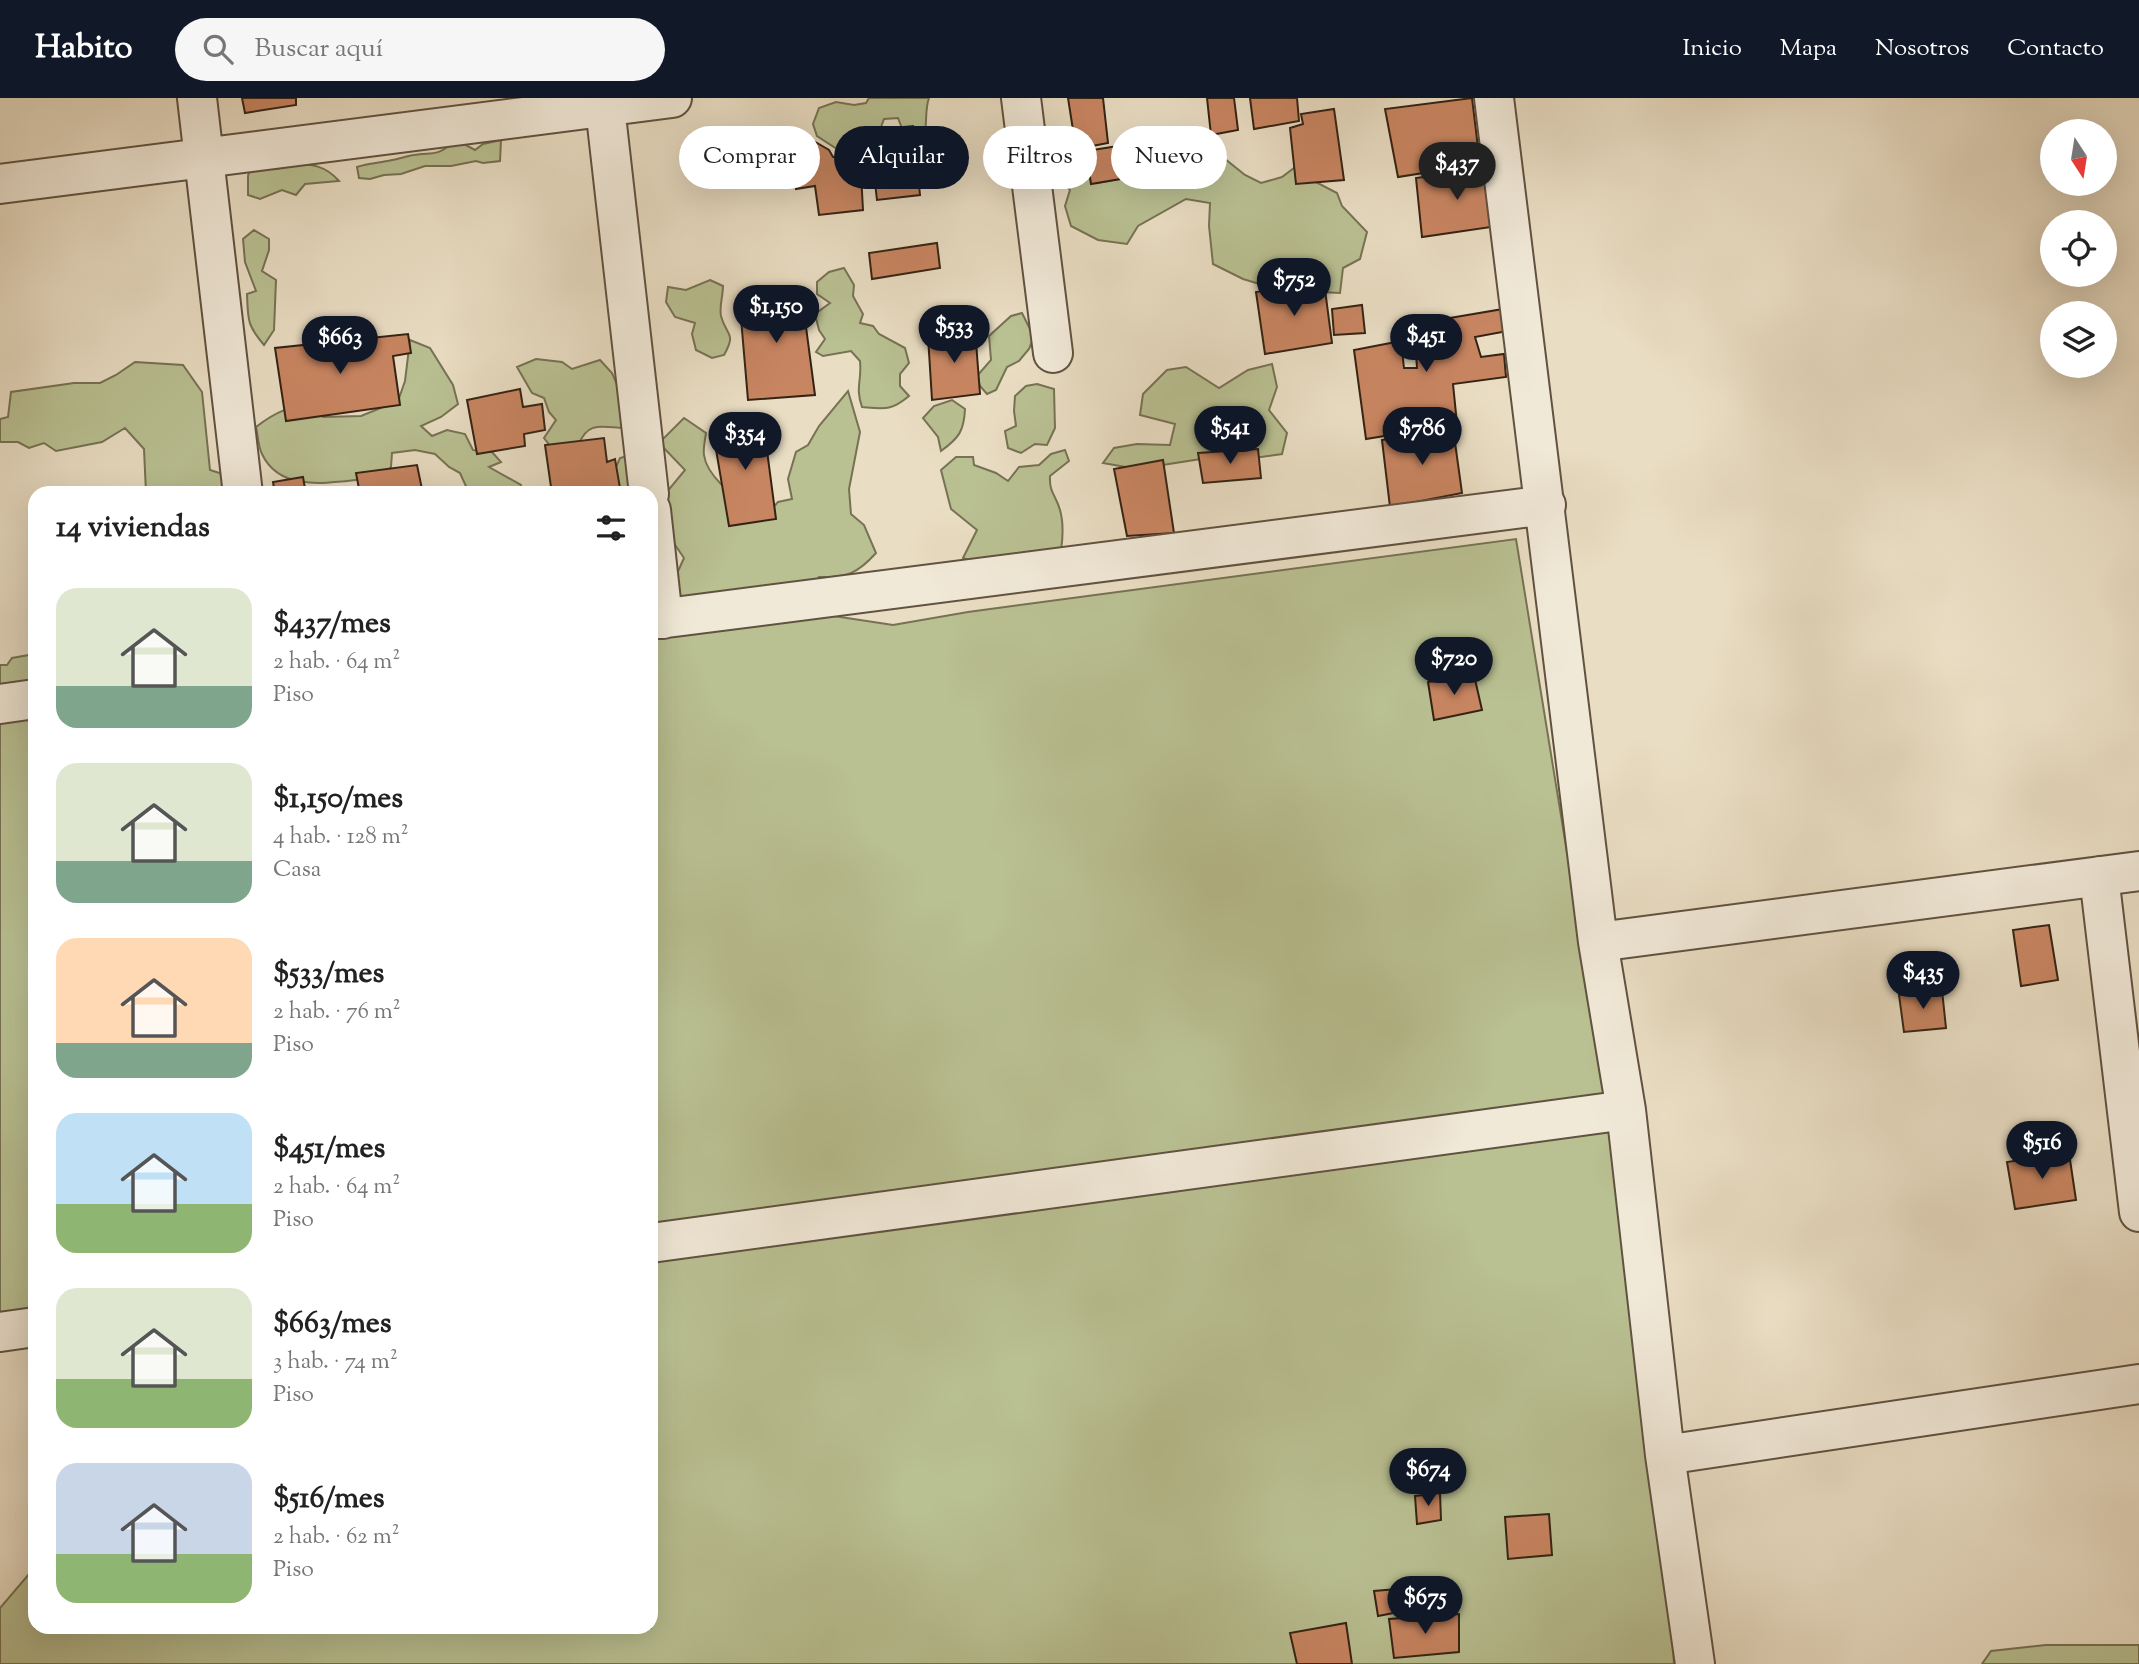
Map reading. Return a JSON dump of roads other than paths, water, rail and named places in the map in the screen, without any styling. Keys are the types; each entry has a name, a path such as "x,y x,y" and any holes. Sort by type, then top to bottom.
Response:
{"street":[{"path":"197,98 242,486"},
{"path":"0,184 605,102 672,98"},
{"path":"1021,98 1053,353"},
{"path":"1494,98 1598,942 1626,1110 1665,1455 1695,1664"},
{"path":"605,102 648,486"},
{"path":"658,620 1546,505"},
{"path":"0,704 28,700"},
{"path":"1598,942 2139,871"},
{"path":"2099,876 2139,1212"},
{"path":"658,1242 1626,1110"},
{"path":"0,1332 28,1328"},
{"path":"1665,1455 2139,1384"}]}
